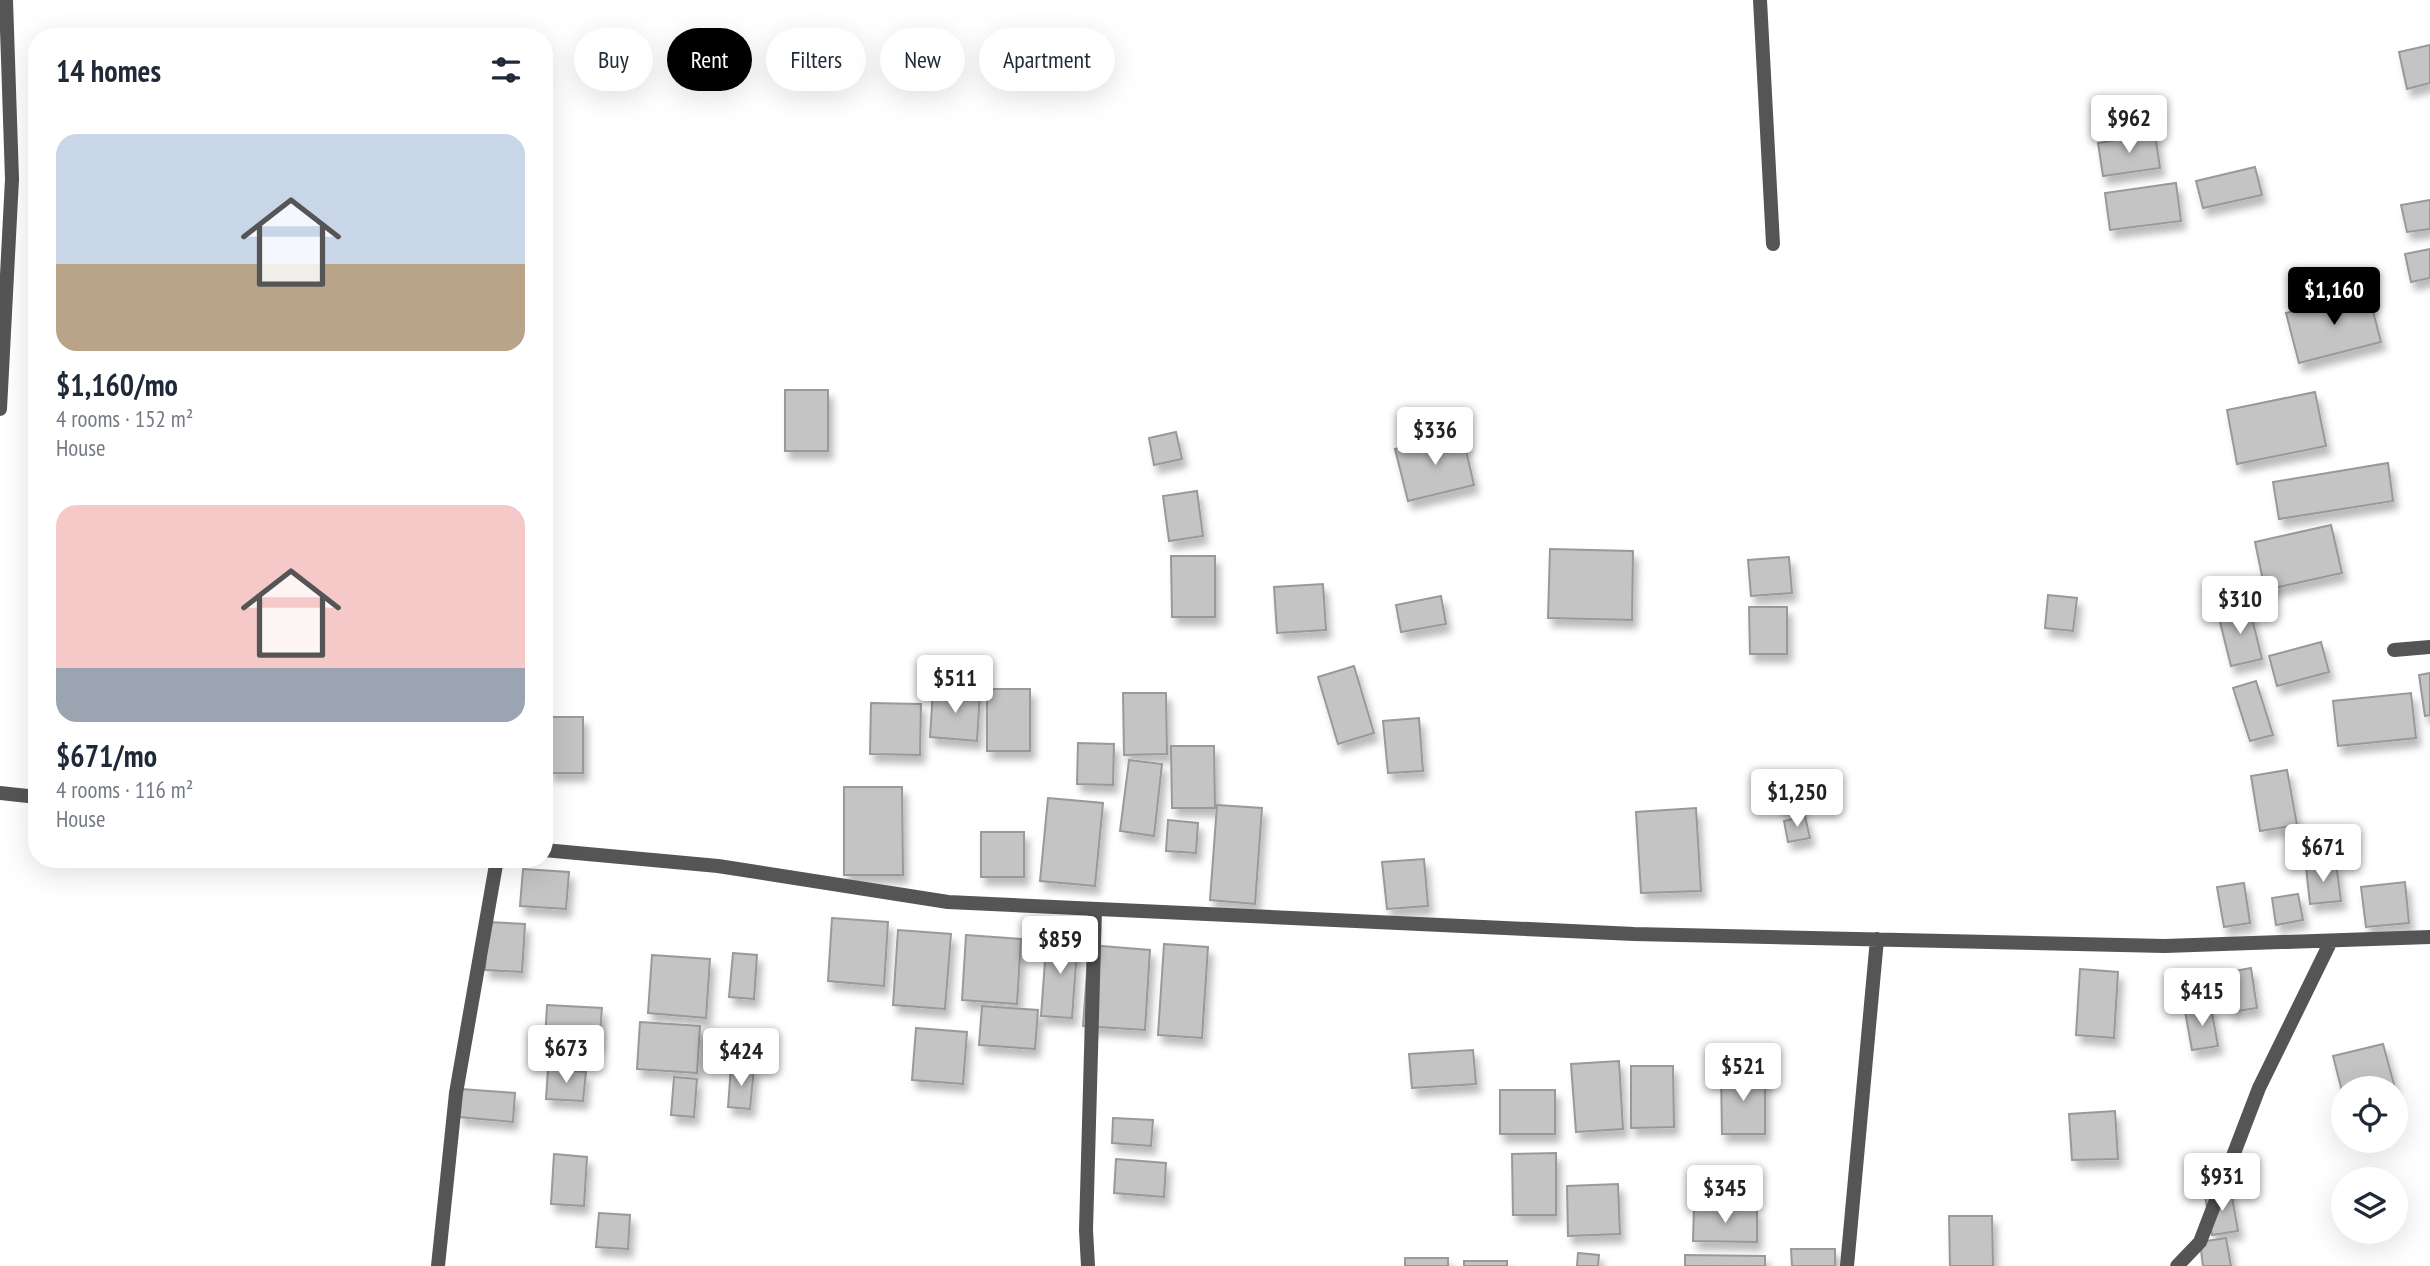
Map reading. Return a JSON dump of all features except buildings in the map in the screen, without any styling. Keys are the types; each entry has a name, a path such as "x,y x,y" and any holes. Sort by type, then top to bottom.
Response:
{"street":[{"path":"0,409 4,256 12,179 6,0"},
{"path":"1760,0 1773,244"},
{"path":"2394,650 2430,647"},
{"path":"0,793 28,796"},
{"path":"553,851 718,866 948,902 1634,934 2165,946 2430,937"},
{"path":"438,1266 456,1093 495,868"},
{"path":"1088,1266 1086,1230 1095,909"},
{"path":"1847,1266 1877,939"},
{"path":"2177,1266 2200,1242 2259,1088 2331,941"}]}
